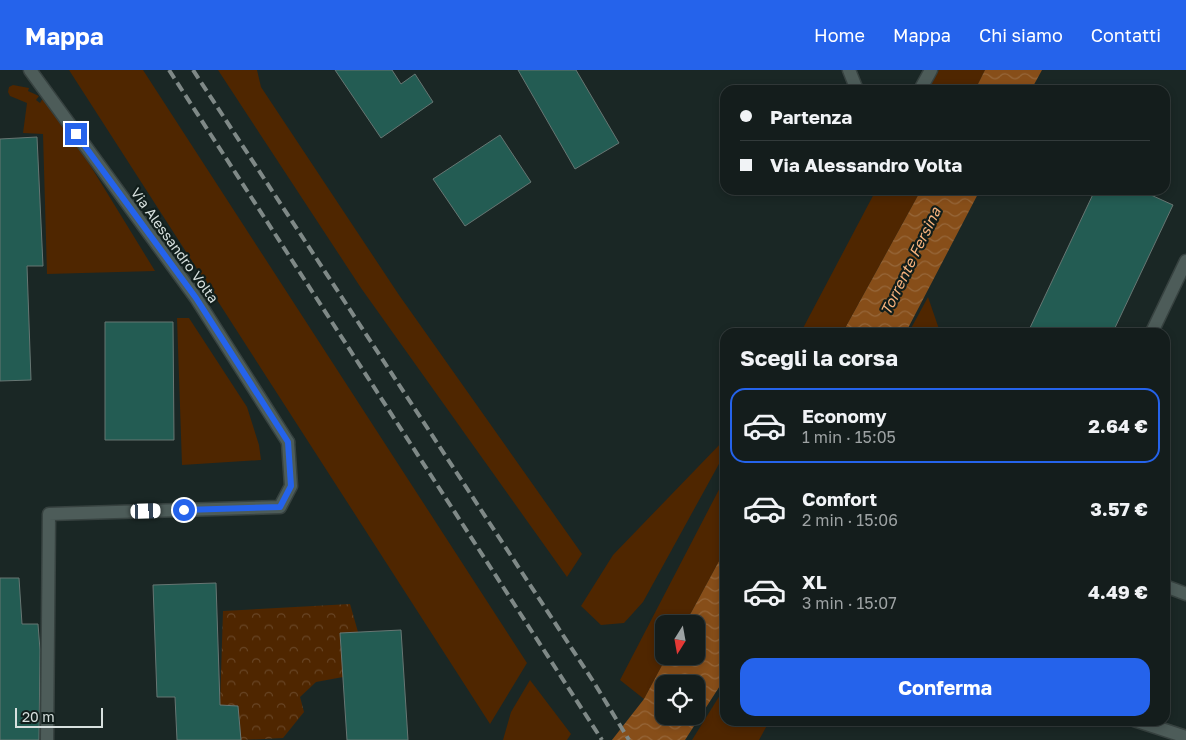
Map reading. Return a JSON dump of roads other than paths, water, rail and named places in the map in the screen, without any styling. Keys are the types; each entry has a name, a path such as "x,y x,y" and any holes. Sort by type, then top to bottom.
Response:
{"street":[{"name":"Via Alessandro Volta","path":"30,70 196,298 288,442 291,486 280,507 49,514 47,740"},
{"path":"849,70 855,85"},
{"path":"923,85 931,70"},
{"path":"1154,328 1186,261"},
{"path":"1170,588 1186,594"},
{"path":"1152,726 1186,737"}],"water":[{"path":"985,70 1042,70 1034,85 978,85"},
{"name":"Torrente Fersina","path":"918,195 977,195 908,328 845,328"},
{"path":"720,559 720,686 705,709 705,675 657,675 662,665 705,665 705,615 690,615"},
{"path":"655,678 655,725 695,725 685,740 612,740 644,699"}],"railway":[{"path":"169,70 602,740"},
{"path":"193,70 593,681 629,740"}]}
